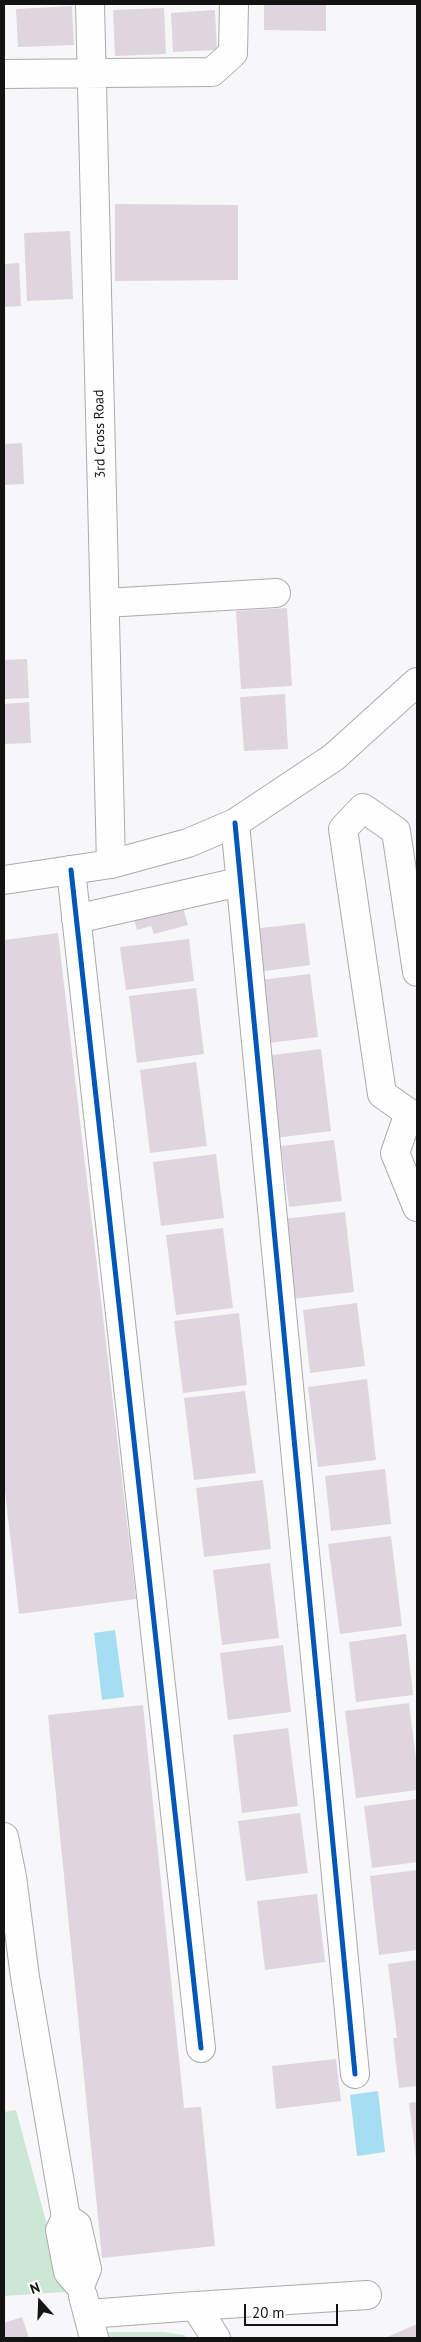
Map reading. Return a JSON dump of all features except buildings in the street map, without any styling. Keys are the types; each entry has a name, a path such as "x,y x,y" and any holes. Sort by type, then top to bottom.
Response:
{"street":[{"name":"3rd Cross Road","path":"90,4 111,864"},
{"path":"4,74 212,72 233,53 234,4"},
{"path":"105,603 276,593"},
{"path":"4,880 111,864 188,843 235,823 334,757 417,682"},
{"path":"417,972 396,831 363,808 343,829 382,1094 409,1112 395,1154 417,1207"},
{"path":"235,823 239,882 354,2074"},
{"path":"71,870 201,2048"},
{"path":"76,919 239,882"},
{"path":"4,1837 8,1878 66,2218 60,2230 68,2272 80,2286 91,2326 195,2306 368,2294"},
{"path":"195,2306 216,2338"}],"green space":[{"path":"16,2110 65,2292 4,2296 4,2112"},
{"path":"106,2332 164,2332 184,2335 186,2338 108,2338"}],"water":[{"path":"115,1630 124,1697 102,1700 94,1633"},
{"path":"378,2091 385,2152 357,2156 350,2095"}],"cycle path":[{"path":"235,823 355,2074"},
{"path":"71,870 201,2048"}]}
